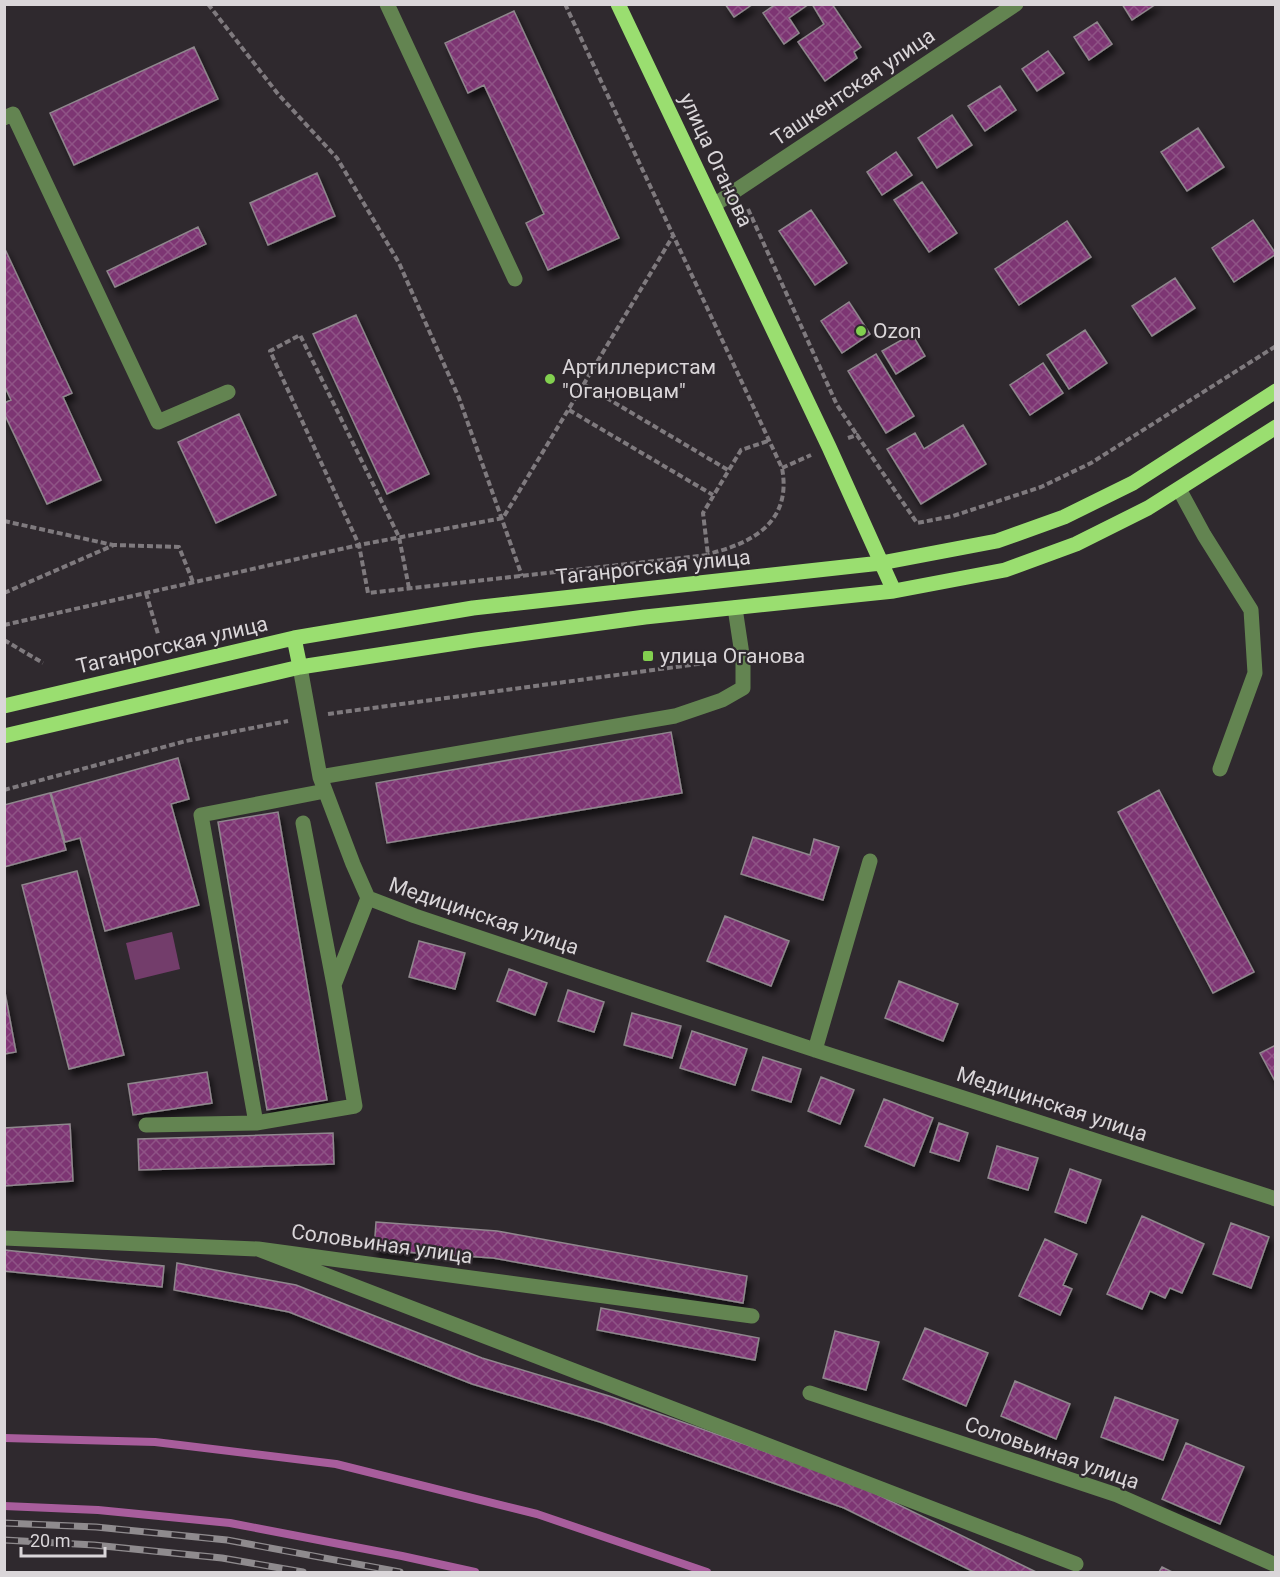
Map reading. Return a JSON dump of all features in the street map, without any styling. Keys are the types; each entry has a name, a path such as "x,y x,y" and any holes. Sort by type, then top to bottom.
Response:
{"main road":[{"name":"улица Оганова","path":"618,4 829,447 894,591"},
{"name":"Таганрогская улица","path":"4,706 294,638 473,608 881,563 997,541 1064,517 1133,483 1275,392"},
{"path":"4,736 300,667 633,618 894,591 1005,570 1076,544 1148,508 1275,428"},
{"path":"294,638 300,667"}],"street":[{"path":"387,4 515,279"},
{"name":"Ташкентская улица","path":"714,205 1016,4"},
{"path":"4,118 14,114 158,422 228,392"},
{"path":"1179,489 1204,535 1251,610 1255,673 1220,769"},
{"path":"256,1122 201,815 322,784 675,716 722,700 743,688 743,661 735,608"},
{"name":"Медицинская улица","path":"300,667 322,784 352,864 368,898 415,916 815,1050 1275,1199"},
{"path":"146,1125 256,1122 355,1106 303,823"},
{"path":"815,1050 870,861"},
{"path":"334,985 368,898"},
{"name":"Соловьиная улица","path":"4,1238 258,1249 752,1316"},
{"path":"258,1249 1076,1564"},
{"name":"Соловьиная улица","path":"810,1393 1117,1495 1275,1565"}],"path":[{"path":"208,4 278,94 337,158 399,263 459,398 522,576"},
{"path":"410,588 399,537 300,335 270,351 359,545 368,593 708,555 759,535 773,520 782,501 785,483 782,468 565,4"},
{"path":"740,189 837,405 917,523 953,516 1041,487 1091,463 1275,346"},
{"path":"4,625 359,545 503,518 672,236"},
{"path":"583,384 728,470"},
{"path":"568,410 713,495"},
{"path":"782,468 856,435"},
{"path":"708,555 703,513 741,450 768,441"},
{"path":"4,521 114,545 179,547 193,582"},
{"path":"4,593 114,545"},
{"path":"146,593 158,634"},
{"path":"4,640 43,663"},
{"path":"4,790 186,741 309,716 720,661"}],"shaded area":[{"path":"172,932 180,969 135,980 126,943"}],"building":[{"path":"725,4 753,4 734,17"},
{"path":"776,4 809,4 789,18 799,33 784,44 763,13"},
{"path":"812,4 832,4 861,47 854,52 857,58 825,81 798,42 824,24"},
{"path":"1122,4 1156,4 1132,20"},
{"path":"514,11 619,238 548,270 526,223 544,214 484,85 468,93 445,43"},
{"path":"1097,22 1112,44 1089,60 1074,37"},
{"path":"194,47 218,99 74,165 50,113"},
{"path":"1048,51 1064,73 1037,91 1022,69"},
{"path":"1000,86 1016,110 985,131 968,106"},
{"path":"952,115 972,145 937,168 918,138"},
{"path":"1198,128 1224,167 1187,191 1161,152"},
{"path":"896,152 912,175 882,195 867,172"},
{"path":"317,173 335,216 268,245 250,203"},
{"path":"922,182 957,233 929,252 894,200"},
{"path":"811,210 847,263 815,285 779,231"},
{"path":"1253,220 1276,254 1234,282 1212,248"},
{"path":"1067,221 1091,257 1019,305 995,269"},
{"path":"198,227 206,244 115,287 107,271"},
{"path":"4,247 72,393 63,397 101,480 47,504 4,413 4,403 11,400 4,385"},
{"path":"1175,278 1195,308 1152,336 1132,306"},
{"path":"849,302 870,334 842,353 821,321"},
{"path":"356,315 429,474 387,494 313,334"},
{"path":"1085,330 1107,363 1069,389 1047,355"},
{"path":"912,334 925,356 896,374 882,351"},
{"path":"876,354 914,416 886,433 848,371"},
{"path":"1043,363 1063,393 1030,415 1010,385"},
{"path":"239,414 276,495 216,523 178,442"},
{"path":"963,425 986,464 921,504 887,449 915,433 924,449"},
{"path":"671,732 682,793 387,843 376,783"},
{"path":"178,758 189,799 171,804 199,905 105,931 80,838 65,842 51,793"},
{"path":"1159,790 1254,972 1213,993 1118,812"},
{"path":"50,793 66,850 4,867 4,805"},
{"path":"278,812 327,1100 267,1110 218,822"},
{"path":"753,837 810,855 814,839 839,847 823,900 741,874"},
{"path":"77,871 124,1055 69,1069 22,885"},
{"path":"725,916 789,941 771,986 707,961"},
{"path":"419,941 465,953 455,989 409,977"},
{"path":"509,969 547,983 535,1015 497,1001"},
{"path":"899,981 958,1004 943,1041 885,1018"},
{"path":"4,987 16,1052 4,1054"},
{"path":"568,990 604,1002 594,1032 558,1021"},
{"path":"632,1013 681,1026 672,1058 624,1045"},
{"path":"692,1031 747,1049 735,1085 680,1068"},
{"path":"1276,1045 1276,1083 1260,1053"},
{"path":"763,1057 801,1069 791,1102 752,1090"},
{"path":"207,1072 212,1103 133,1115 128,1084"},
{"path":"821,1077 854,1090 840,1124 808,1111"},
{"path":"884,1099 933,1118 914,1166 865,1146"},
{"path":"939,1123 968,1133 959,1161 930,1152"},
{"path":"70,1124 73,1181 4,1186 4,1128"},
{"path":"333,1133 334,1164 139,1170 138,1139"},
{"path":"997,1146 1038,1158 1028,1190 988,1178"},
{"path":"1070,1169 1101,1180 1086,1223 1055,1212"},
{"path":"1142,1216 1204,1244 1182,1293 1170,1288 1165,1298 1150,1291 1142,1309 1107,1294"},
{"path":"376,1222 497,1231 747,1276 743,1303 493,1258 374,1250"},
{"path":"1231,1223 1269,1237 1251,1288 1213,1274"},
{"path":"1045,1239 1077,1254 1063,1285 1072,1289 1060,1315 1019,1296"},
{"path":"4,1250 164,1266 162,1287 4,1271"},
{"path":"177,1263 296,1285 482,1358 609,1396 854,1483 1036,1572 974,1572 844,1508 600,1422 472,1384 289,1312 174,1290"},
{"path":"601,1308 759,1338 755,1360 597,1330"},
{"path":"925,1328 988,1353 966,1406 903,1379"},
{"path":"835,1331 879,1342 866,1390 823,1378"},
{"path":"1015,1381 1070,1404 1056,1439 1001,1416"},
{"path":"1115,1397 1178,1420 1163,1460 1101,1437"},
{"path":"1186,1443 1244,1467 1220,1524 1162,1499"},
{"path":"1162,1567 1172,1572 1159,1572"}],"waterway":[{"path":"4,1438 155,1442 336,1464 537,1514 707,1572"},
{"path":"4,1506 98,1510 230,1523 475,1572"}],"railway":[{"path":"4,1523 96,1527 227,1540 400,1572"},
{"path":"4,1540 94,1545 222,1558 303,1572"}],"place":[{"name":"Ozon","path":"861,331"},
{"name":"Артиллеристам \"Огановцам\"","path":"550,379"},
{"name":"улица Оганова","path":"648,656"}]}
